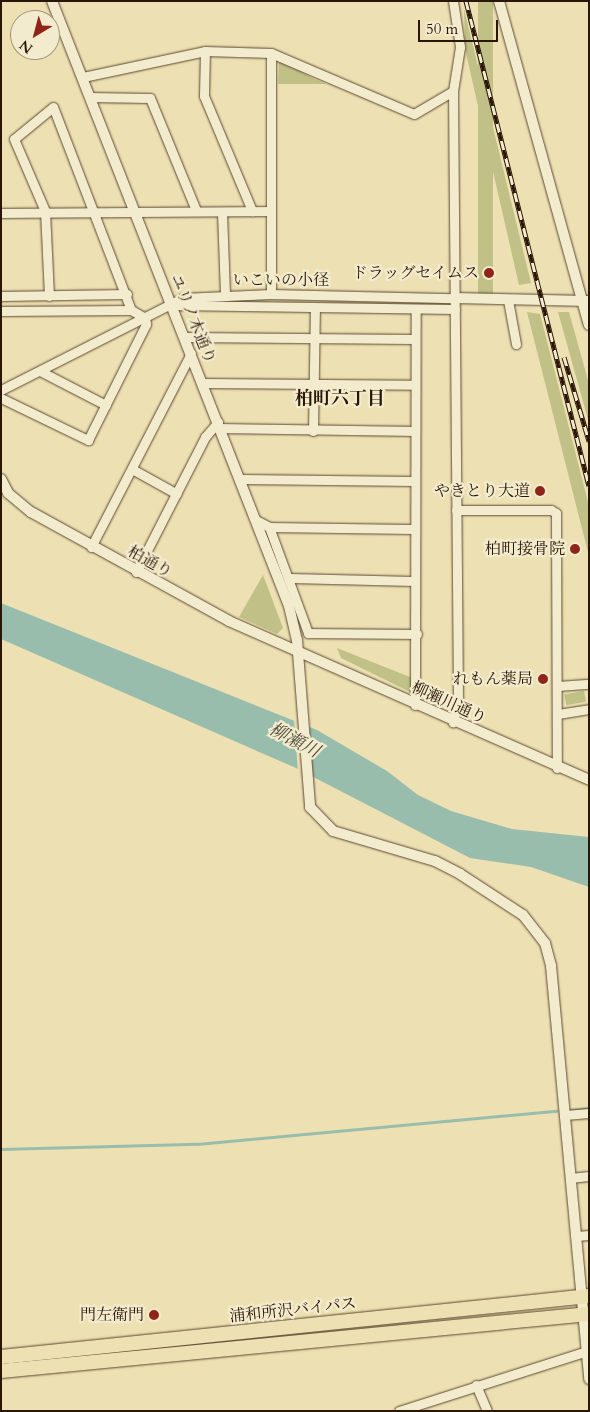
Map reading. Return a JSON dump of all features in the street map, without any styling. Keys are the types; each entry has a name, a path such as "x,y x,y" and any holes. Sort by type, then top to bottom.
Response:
{"highway":[{"name":"浦和所沢バイパス","path":"1,1357 585,1297"},
{"name":"浦和所沢バイパス","path":"1,1371 586,1314"}],"street":[{"name":"ユリノ木通り","path":"52,1 170,305 241,479 289,606 298,651 298,681 306,788 314,813 333,831 446,866 534,926 550,955 566,1115 570,1178 585,1297 589,1379"},
{"path":"453,1 460,47 453,91 458,698 454,722"},
{"path":"502,3 586,301 589,325"},
{"path":"205,51 204,96 252,211"},
{"path":"82,77 205,51 271,53 414,114 453,91"},
{"path":"271,53 271,294"},
{"path":"90,97 150,98 196,210"},
{"path":"49,296 45,211 14,139 53,107 127,294 131,310"},
{"path":"1,213 45,211 270,211"},
{"path":"222,212 225,295"},
{"path":"1,296 127,294"},
{"name":"いこいの小径","path":"1,390 182,298 271,294 454,298"},
{"path":"454,298 586,301"},
{"path":"508,300 516,344"},
{"path":"170,305 315,309 455,309"},
{"path":"313,431 315,309"},
{"path":"415,705 416,634 412,529 416,309"},
{"path":"1,311 131,310 145,318 146,324 88,440 1,398"},
{"path":"184,337 416,339"},
{"path":"91,547 191,354"},
{"path":"40,371 106,405"},
{"path":"203,383 415,385"},
{"path":"136,572 205,437 219,425 313,431 414,431"},
{"path":"132,469 177,494"},
{"name":"柏通り","path":"1,479 19,503 91,547 136,572 298,651"},
{"path":"241,479 414,481"},
{"path":"456,510 551,510 556,513 557,768"},
{"path":"256,520 269,527 412,529"},
{"path":"269,527 290,578 308,633 416,634"},
{"path":"290,578 414,581"},
{"name":"柳瀬川通り","path":"298,651 557,768 589,780"},
{"path":"558,686 589,684"},
{"path":"558,714 589,709"},
{"path":"566,1115 589,1113"},
{"path":"570,1178 589,1176"},
{"path":"576,1236 589,1235"},
{"path":"399,1411 410,1409 476,1384 588,1353"},
{"path":"476,1384 487,1411"}],"green space":[{"path":"478,1 493,1 493,296 478,296"},
{"path":"464,9 531,283 519,285 465,49"},
{"path":"279,59 314,79 326,84 278,84"},
{"path":"527,312 540,314 589,506 589,556"},
{"path":"558,312 569,312 589,384 589,423"},
{"path":"263,575 283,628 277,634 239,617"},
{"path":"337,648 415,679 415,687 410,692 341,658"},
{"path":"584,691 586,702 566,705 564,694"}],"water":[{"name":"柳瀬川","path":"1,603 317,730 387,771 418,795 451,811 512,829 589,837 589,887 531,867 470,858 296,768 1,639"}],"pier":[{"path":"294,719 309,724 312,779 298,772"}],"waterway":[{"path":"571,1110 589,1108"},
{"path":"1,1149 197,1144 556,1111"}],"railway":[{"path":"466,1 589,486"},
{"path":"564,357 589,441"}],"place":[{"name":"ドラッグセイムス","path":"489,273"},
{"name":"やきとり大道","path":"540,491"},
{"name":"柏町接骨院","path":"575,549"},
{"name":"れもん薬局","path":"543,679"},
{"name":"門左衛門","path":"154,1315"}],"district":[{"name":"柏町六丁目","path":"340,399"}]}
